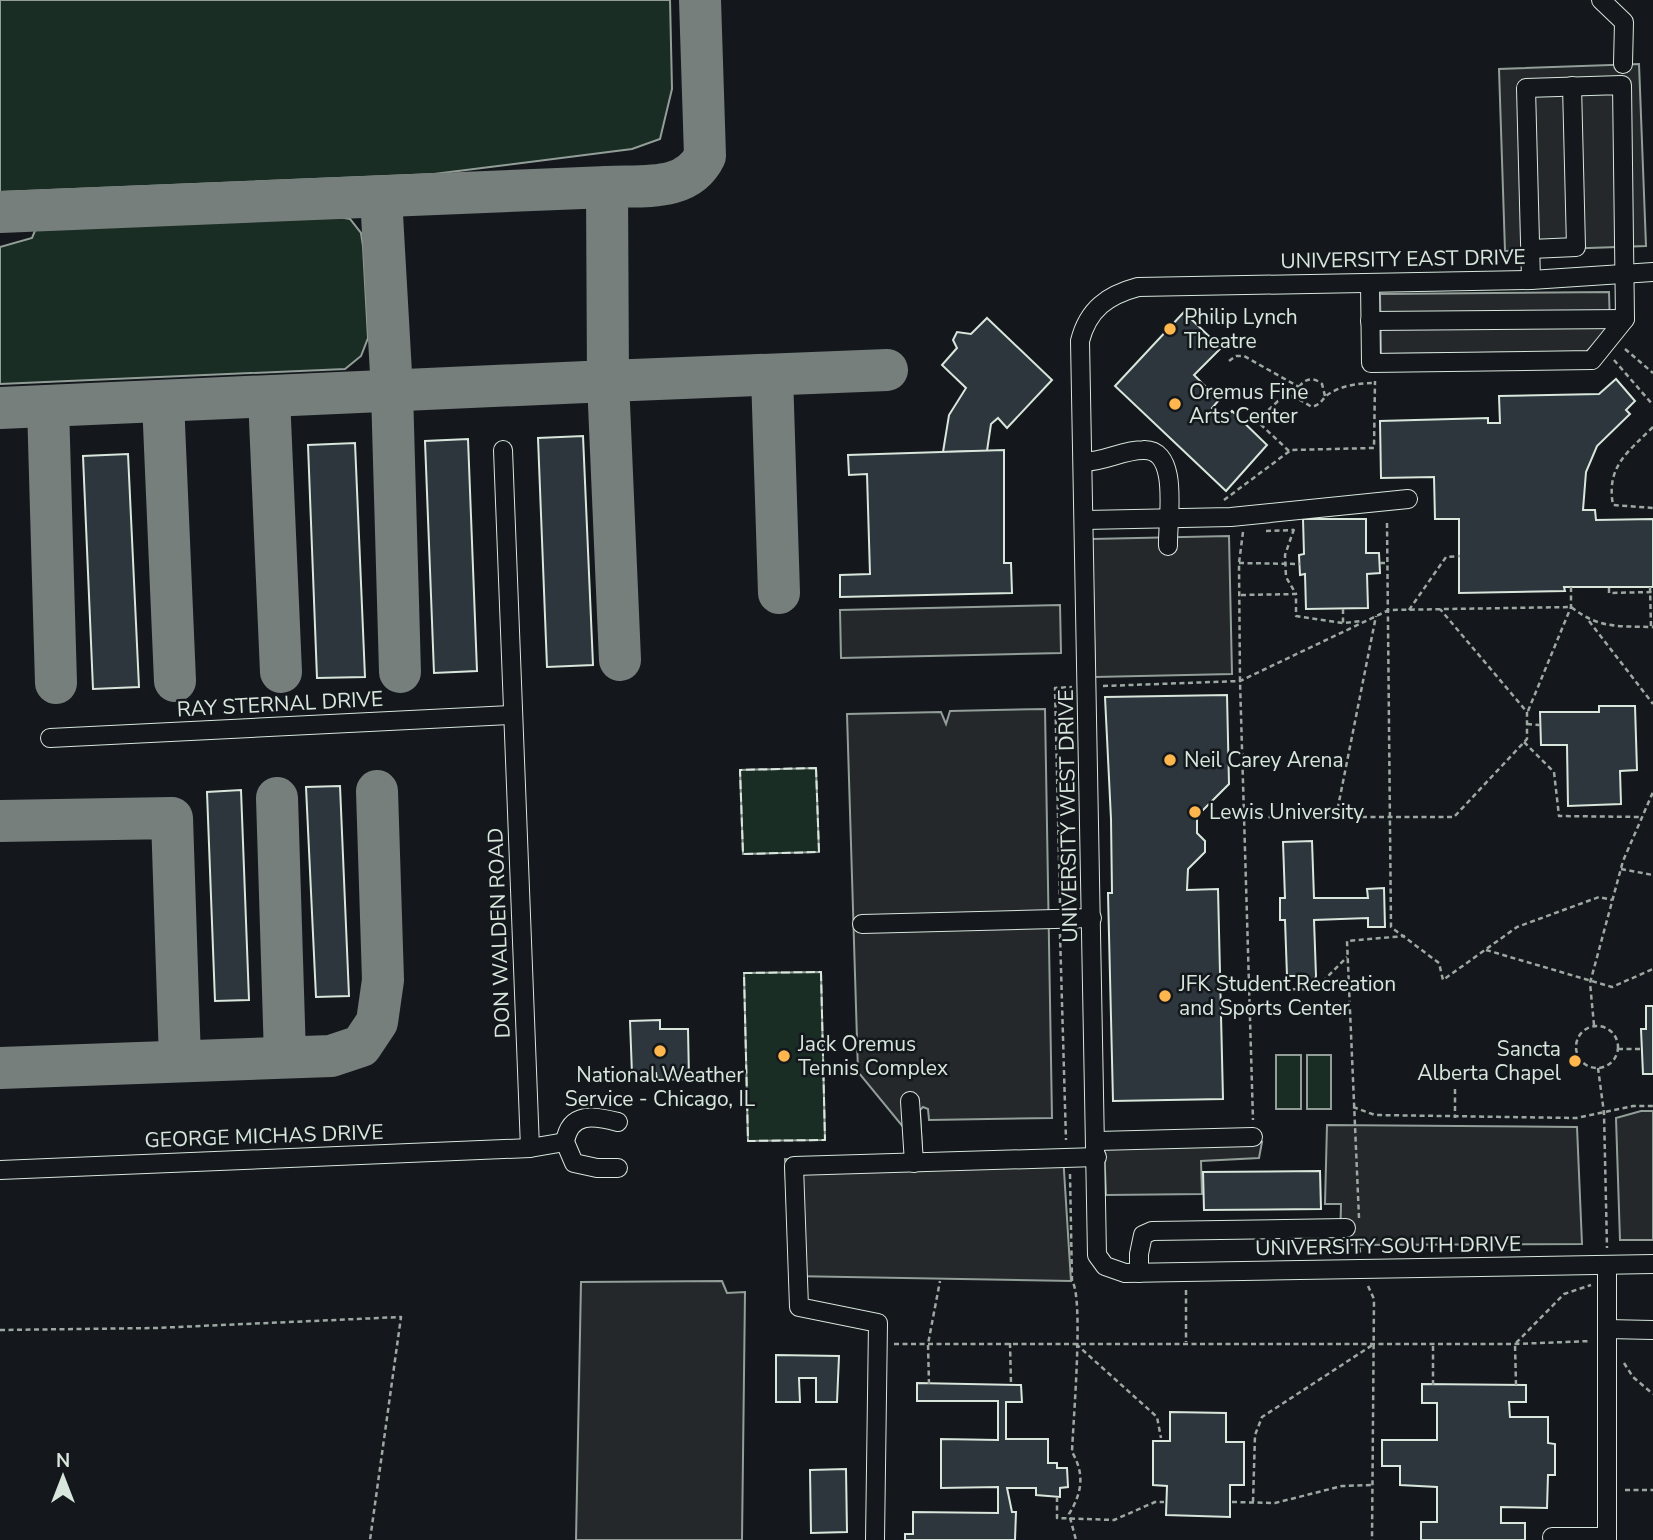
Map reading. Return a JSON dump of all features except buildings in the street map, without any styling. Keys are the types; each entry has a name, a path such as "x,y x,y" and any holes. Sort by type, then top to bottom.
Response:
{"street":[{"path":"1601,0 1624,22 1623,64"},
{"path":"1370,283 1371,363 1592,360 1625,319 1622,85 1526,88 1531,280"},
{"path":"1531,248 1576,247 1572,86"},
{"name":"UNIVERSITY EAST DRIVE","path":"1080,341 1084,323 1096,306 1123,291 1154,286 1531,280 1653,272"},
{"path":"1370,321 1625,319"},
{"name":"UNIVERSITY WEST DRIVE","path":"1080,341 1093,918 1097,1255 1105,1266 1132,1273"},
{"name":"DON WALDEN ROAD","path":"503,450 530,1148"},
{"path":"1083,462 1107,460 1144,450 1160,455 1168,468 1169,479 1168,546"},
{"path":"1085,520 1231,517 1408,499"},
{"name":"RAY STERNAL DRIVE","path":"50,738 512,715"},
{"path":"862,925 1093,918"},
{"path":"910,1101 914,1163"},
{"path":"618,1122 596,1116 582,1117 570,1127 565,1142 574,1163 618,1168"},
{"path":"875,1540 877,1323 799,1307 794,1166 1070,1159 1097,1149 1253,1137"},
{"name":"GEORGE MICHAS DRIVE","path":"0,1170 530,1148 565,1142"},
{"path":"1132,1273 1143,1235 1152,1231 1355,1228"},
{"name":"UNIVERSITY SOUTH DRIVE","path":"1132,1273 1653,1264"},
{"path":"1552,1537 1607,1538 1607,1265"},
{"path":"1607,1335 1653,1330"}],"path":[{"path":"1609,363 1625,349 1653,373"},
{"path":"1229,360 1244,356 1299,387"},
{"path":"1613,359 1653,405"},
{"path":"1253,1137 1240,681 1239,563 1243,532 1220,503 1289,451 1374,448 1374,383 1378,375"},
{"path":"1315,379 1322,384 1325,396 1321,404 1312,407 1303,404 1298,394 1299,387 1306,380 1315,379"},
{"path":"1325,396 1352,385 1374,383"},
{"path":"1289,451 1257,421 1278,401 1298,394"},
{"path":"1653,427 1619,461 1611,479 1613,505 1653,508"},
{"path":"1294,519 1294,530 1285,555 1285,563 1286,576 1296,594 1296,616 1343,623 1366,621"},
{"path":"1387,523 1391,926 1439,963 1443,980 1517,927 1599,897 1612,900"},
{"path":"1256,532 1294,530"},
{"path":"1409,610 1446,557 1460,556"},
{"path":"1239,563 1300,564"},
{"path":"1380,563 1388,563"},
{"path":"1243,817 1454,817 1524,742 1527,712 1571,607 1571,587"},
{"path":"1589,621 1619,626 1652,627 1651,591 1609,593 1609,588"},
{"path":"1239,595 1296,594"},
{"path":"1055,688 1240,681 1389,610 1571,607 1589,621 1653,704"},
{"path":"1343,609 1343,623"},
{"path":"1440,609 1527,712"},
{"path":"1336,817 1376,616"},
{"path":"1527,724 1540,725"},
{"path":"1524,742 1554,772 1559,816 1642,817"},
{"path":"1594,1025 1590,983 1621,869 1653,792"},
{"path":"1621,869 1653,876"},
{"path":"1372,1540 1374,1299 1360,1269 1355,1228 1357,1146 1347,941 1405,936"},
{"path":"1486,950 1590,983 1612,987 1653,969"},
{"path":"1249,990 1315,989 1348,957"},
{"path":"1594,1025 1610,1030 1615,1035 1618,1049 1613,1061 1598,1068 1581,1062 1575,1049 1578,1036 1594,1025"},
{"path":"1618,1049 1642,1049"},
{"path":"1598,1068 1604,1113 1607,1265"},
{"path":"1454,1089 1455,1118"},
{"path":"1353,1107 1375,1115 1576,1118 1633,1106 1653,1106"},
{"path":"1065,1137 1070,1159 1072,1281 1077,1288 1079,1330 1076,1344 1072,1452 1081,1467 1080,1497 1069,1514 1076,1540"},
{"path":"1186,1272 1186,1342"},
{"path":"929,1384 928,1344 940,1281"},
{"path":"1516,1385 1515,1344 1564,1294 1594,1284 1607,1284"},
{"path":"0,1330 156,1328 401,1317 370,1540"},
{"path":"877,1343 1515,1344 1607,1335 1622,1342 1625,1364 1633,1377 1653,1394"},
{"path":"1010,1343 1010,1384"},
{"path":"1433,1343 1433,1385"},
{"path":"1076,1344 1157,1418 1161,1438"},
{"path":"1253,1502 1257,1424 1262,1417 1374,1344"},
{"path":"1232,1502 1297,1499 1342,1486 1373,1485"},
{"path":"1607,1491 1653,1490"},
{"path":"1057,1497 1057,1518 1114,1520 1148,1504 1164,1502"}],"green space":[{"path":"0,0 670,0 672,89 660,139 632,149 434,174 0,192"},
{"path":"328,215 350,219 361,233 363,246 368,338 361,356 345,369 0,384 0,247 32,238 37,226"},
{"path":"816,768 819,852 743,854 740,770"},
{"name":"Jack Oremus Tennis Complex","path":"821,972 825,1140 748,1141 744,973"},
{"path":"1276,1055 1301,1055 1301,1109 1276,1109"},
{"path":"1307,1055 1331,1055 1331,1109 1307,1109"}],"shaded area":[{"path":"1639,64 1646,246 1505,251 1499,69"},
{"path":"1609,292 1610,328 1586,352 1381,354 1380,294"},
{"path":"1229,536 1232,674 1095,677 1092,539"},
{"path":"1060,605 1061,653 841,658 840,610"},
{"path":"1045,709 1052,1118 929,1120 928,1109 923,1107 920,1110 922,1150 858,1072 847,714 941,712 946,724 950,711"},
{"path":"1641,1111 1653,1111 1653,1240 1620,1240 1616,1118"},
{"path":"1327,1125 1577,1127 1582,1244 1340,1245 1341,1204 1325,1204"},
{"path":"1262,1142 1259,1158 1201,1161 1202,1194 1106,1195 1104,1145"},
{"path":"1063,1155 1071,1281 790,1276 785,1159"},
{"path":"722,1281 727,1293 745,1292 742,1540 576,1540 581,1282"}],"taxiway":[{"path":"0,212 649,186 675,182 697,168 705,156 700,0"},
{"path":"607,187 608,381 887,370"},
{"path":"381,197 392,391 400,672"},
{"path":"772,375 779,593"},
{"path":"0,408 608,381 620,660"},
{"path":"269,397 281,672"},
{"path":"163,401 175,681"},
{"path":"48,406 56,683"},
{"path":"0,1068 331,1056 361,1046 377,1022 383,980 377,791"},
{"path":"277,798 285,1056"},
{"path":"0,821 172,818 180,1060"}],"fence":[{"path":"816,768 819,852 743,854 740,770 816,768"},
{"path":"821,972 825,1140 748,1141 744,973 821,972"}],"place":[{"name":"Philip Lynch Theatre","path":"1170,329"},
{"name":"Oremus Fine Arts Center","path":"1175,404"},
{"name":"Neil Carey Arena","path":"1170,760"},
{"name":"Lewis University","path":"1195,812"},
{"name":"JFK Student Recreation and Sports Center","path":"1165,996"},
{"name":"National Weather Service - Chicago, IL","path":"660,1051"},
{"name":"Jack Oremus Tennis Complex","path":"784,1056"},
{"name":"Sancta Alberta Chapel","path":"1575,1061"}]}
